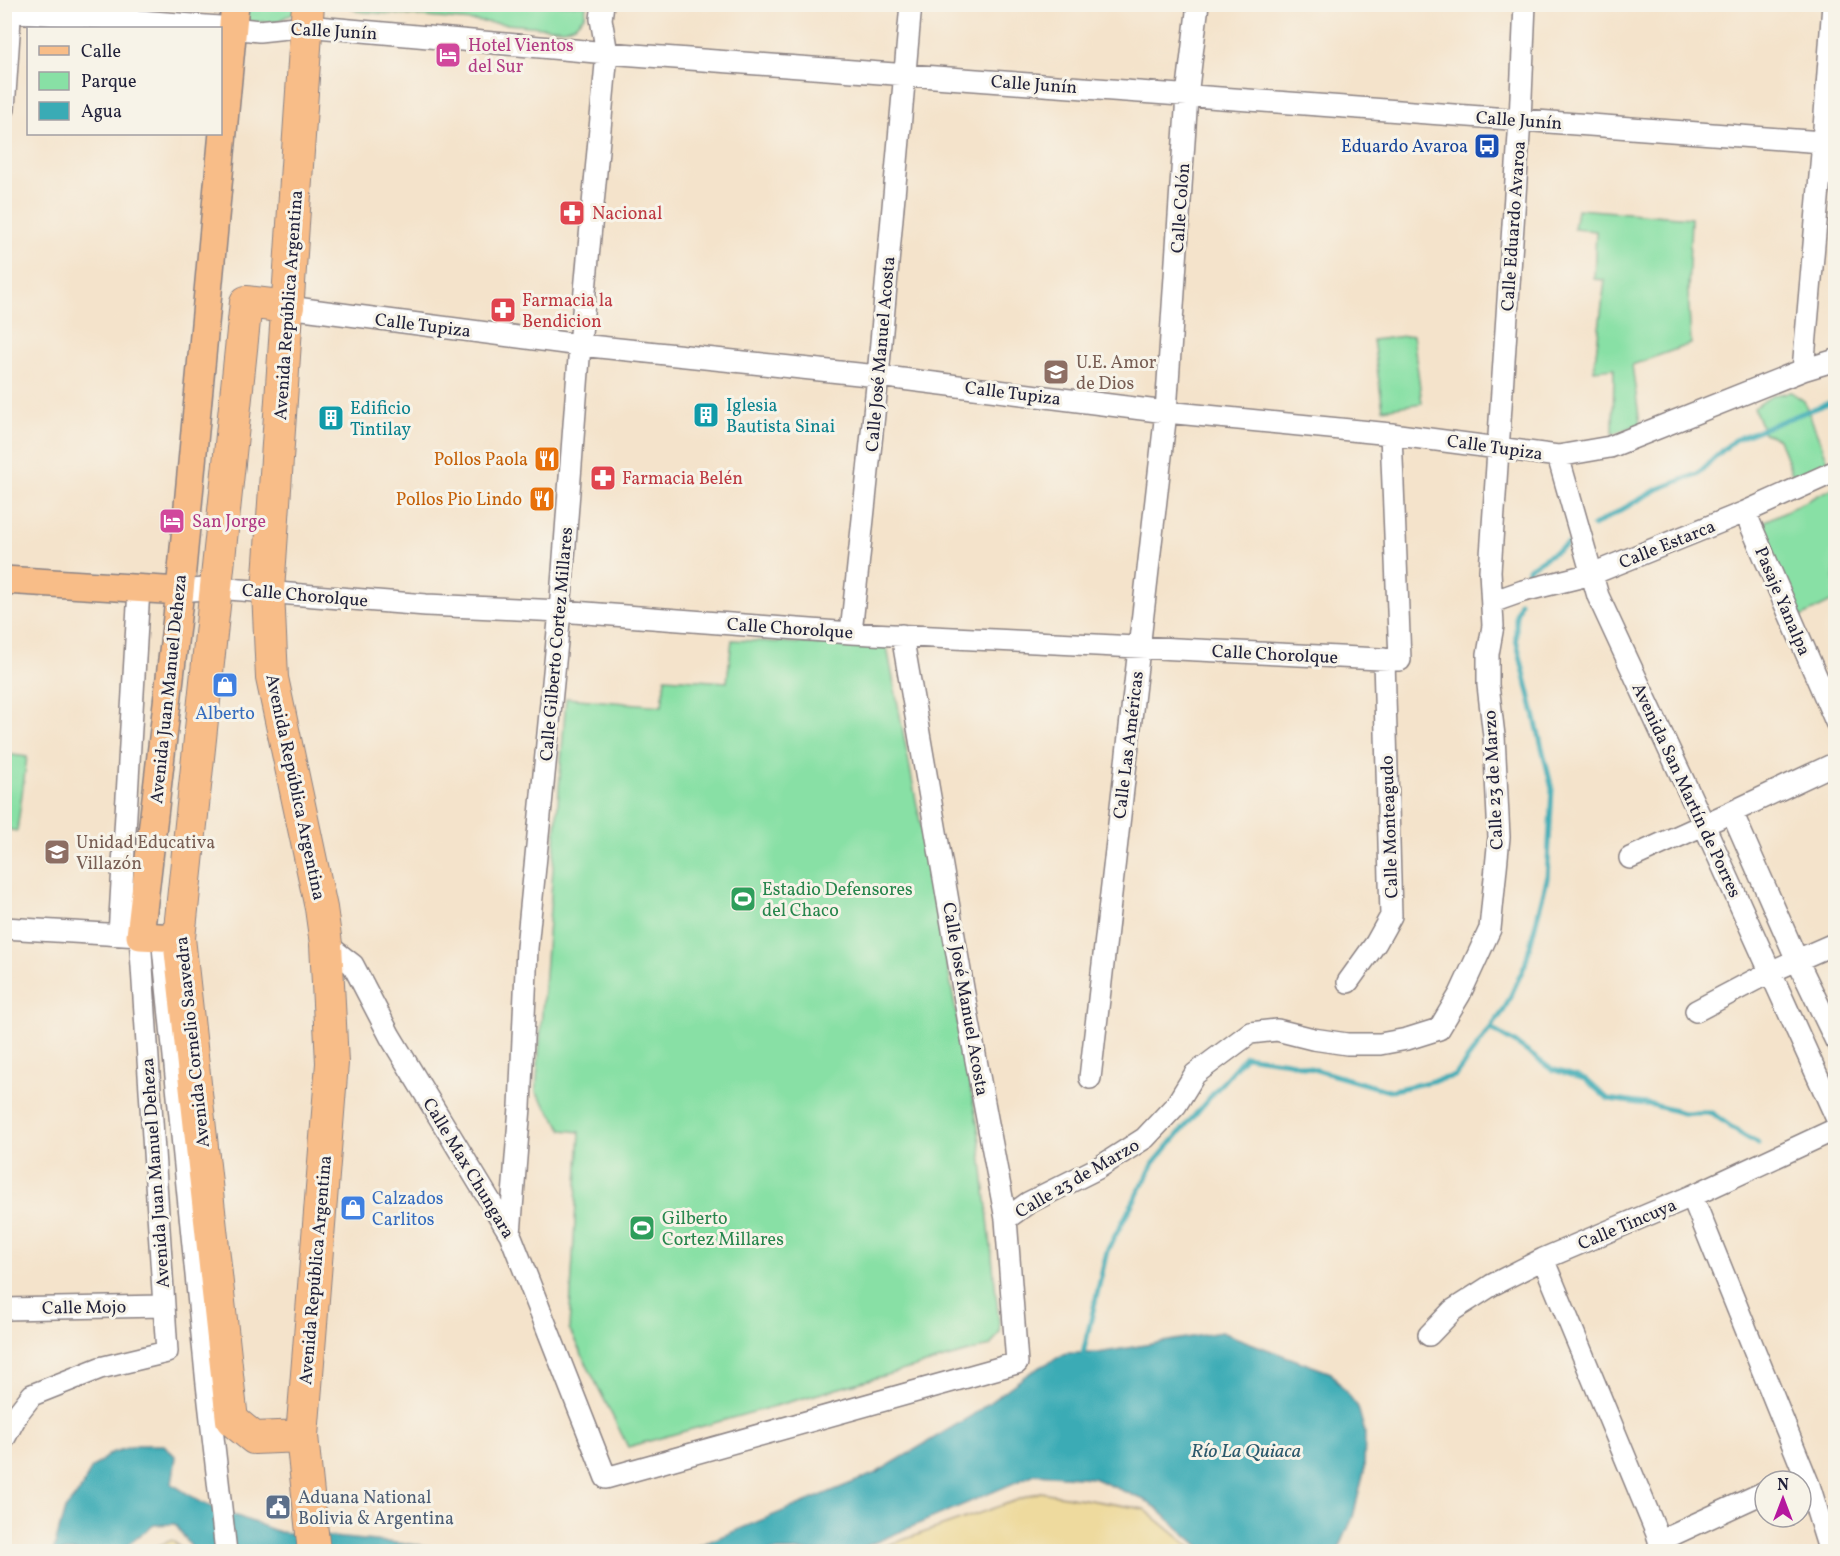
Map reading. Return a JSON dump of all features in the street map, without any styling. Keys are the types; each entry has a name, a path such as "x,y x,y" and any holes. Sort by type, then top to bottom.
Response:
{"highway":[{"name":"Avenida República Argentina","path":"307,15 268,591 272,678 321,908 326,944 332,1063 302,1436 314,1551"},
{"name":"Calle Tupiza","path":"246,302 288,307"},
{"name":"Avenida Cornelio Saavedra","path":"246,302 216,588 150,937 232,1420 254,1438 302,1436"}],"main road":[{"name":"Avenida Juan Manuel Deheza","path":"222,114 231,12"},
{"name":"Avenida Juan Manuel Deheza","path":"150,937 220,135"},
{"path":"4,580 180,591"}],"street":[{"name":"Calle Gilberto Cortez Millares","path":"510,1234 520,1107 527,948 560,611 580,345 607,53 602,19 603,4"},
{"name":"Calle José Manuel Acosta","path":"851,633 878,376 911,4"},
{"name":"Calle Colón","path":"1166,412 1188,96 1198,4"},
{"name":"Calle Eduardo Avaroa","path":"1498,447 1520,120 1525,4"},
{"path":"1803,370 1829,143 1833,4"},
{"name":"Calle Junín","path":"9,9 231,12 259,31 307,15 607,53 1829,143"},
{"path":"4,109 9,9"},
{"name":"Calle Tupiza","path":"288,307 580,345 878,376 1166,412 1391,434 1558,456 1610,447 1803,370 1836,360"},
{"name":"Calle Las Américas","path":"1090,1078 1166,412"},
{"name":"Calle Monteagudo","path":"1348,982 1377,943 1391,916 1391,434"},
{"name":"Calle 23 de Marzo","path":"1006,1219 1028,1203 1098,1168 1146,1138 1176,1105 1195,1074 1250,1033 1277,1030 1347,1044 1380,1044 1440,1029 1460,994 1490,929 1499,837 1494,736 1488,685 1488,654 1493,627 1490,571 1498,447"},
{"name":"Avenida San Martín de Porres","path":"1558,456 1598,596 1836,1117"},
{"name":"Calle Estarca","path":"1492,602 1523,591 1592,574 1745,512 1836,471"},
{"name":"Pasaje Yanalpa","path":"1745,512 1836,722"},
{"name":"Calle Chorolque","path":"180,591 216,588 426,605 560,611 851,633 1392,659"},
{"name":"Avenida Juan Manuel Deheza","path":"4,1439 18,1413 32,1395 100,1368 167,1352 163,1305 140,589"},
{"name":"Calle José Manuel Acosta","path":"606,1478 1017,1364 1006,1219 969,1023 902,636"},
{"path":"1630,858 1836,763"},
{"name":"Avenida San Martín de Porres","path":"1732,812 1797,960 1836,1041"},
{"path":"4,928 150,937 225,1551"},
{"path":"1696,1011 1770,972 1836,943"},
{"name":"Calle Max Chungara","path":"326,944 353,965 390,1036 510,1234 606,1478"},
{"name":"Calle Tincuya","path":"1429,1335 1453,1310 1492,1285 1543,1259 1692,1196 1836,1129"},
{"path":"1692,1196 1794,1469"},
{"path":"1543,1259 1661,1546 1753,1498"},
{"name":"Calle Mojo","path":"4,1309 163,1305"},
{"path":"1813,1513 1828,1546"}],"green space":[{"path":"244,5 298,5 298,10 277,22 244,22"},
{"path":"347,5 586,5 585,15 575,25 564,29 357,11"},
{"path":"1577,209 1691,218 1688,291 1691,344 1632,365 1640,424 1613,434 1614,368 1594,370 1605,280 1594,279 1596,231 1574,229"},
{"path":"1413,335 1422,403 1383,409 1373,340"},
{"path":"1791,392 1804,401 1829,463 1794,479 1779,439 1764,433 1754,408 1773,395"},
{"path":"1835,487 1835,600 1801,617 1761,533 1765,521"},
{"name":"Estadio Defensores del Chaco","path":"732,640 887,647 979,1133 1000,1332 990,1346 628,1447 569,1329 580,1132 563,1130 536,1092 566,698 662,706 665,678 727,682"},
{"path":"5,754 27,757 17,831 5,829"}],"sand":[{"path":"1040,1492 1144,1509 1195,1551 871,1551"},
{"path":"172,1540 184,1551 145,1551"}],"water":[{"name":"Río La Quiaca","path":"1221,1332 1331,1373 1358,1407 1365,1433 1364,1472 1353,1517 1338,1551 1205,1551 1149,1502 1093,1478 1035,1474 855,1551 686,1551 876,1473 971,1416 1028,1374 1066,1353 1098,1353"},
{"path":"137,1445 164,1445 176,1457 172,1484 200,1502 279,1532 459,1551 196,1551 175,1524 154,1525 125,1547 125,1551 53,1552 65,1509 80,1491 91,1469 111,1453"}],"waterway":[{"path":"1593,526 1658,489 1697,474 1734,440 1836,400"},
{"path":"1526,580 1529,568 1567,544"},
{"path":"1082,1358 1107,1251 1154,1163 1245,1056 1289,1062 1389,1091 1455,1076 1504,1010 1525,965 1547,879 1552,789 1516,639 1516,615 1520,602"},
{"path":"1491,1029 1551,1069 1585,1079 1608,1099 1653,1105 1683,1113 1712,1113 1758,1144"}],"place":[{"name":"Hotel Vientos del Sur","path":"448,55"},
{"name":"Eduardo Avaroa","path":"1487,146"},
{"name":"Nacional","path":"572,213"},
{"name":"Farmacia la Bendicion","path":"503,310"},
{"name":"U.E. Amor de Dios","path":"1056,372"},
{"name":"Iglesia Bautista Sinai","path":"706,415"},
{"name":"Edificio Tintilay","path":"331,418"},
{"name":"Pollos Paola","path":"547,459"},
{"name":"Farmacia Belén","path":"603,478"},
{"name":"Pollos Pio Lindo","path":"542,499"},
{"name":"San Jorge","path":"172,521"},
{"name":"Alberto","path":"225,685"},
{"name":"Unidad Educativa Villazón","path":"57,852"},
{"name":"Estadio Defensores del Chaco","path":"743,899"},
{"name":"Calzados Carlitos","path":"353,1208"},
{"name":"Gilberto Cortez Millares","path":"642,1228"},
{"name":"Aduana National Bolivia & Argentina","path":"278,1507"}]}
